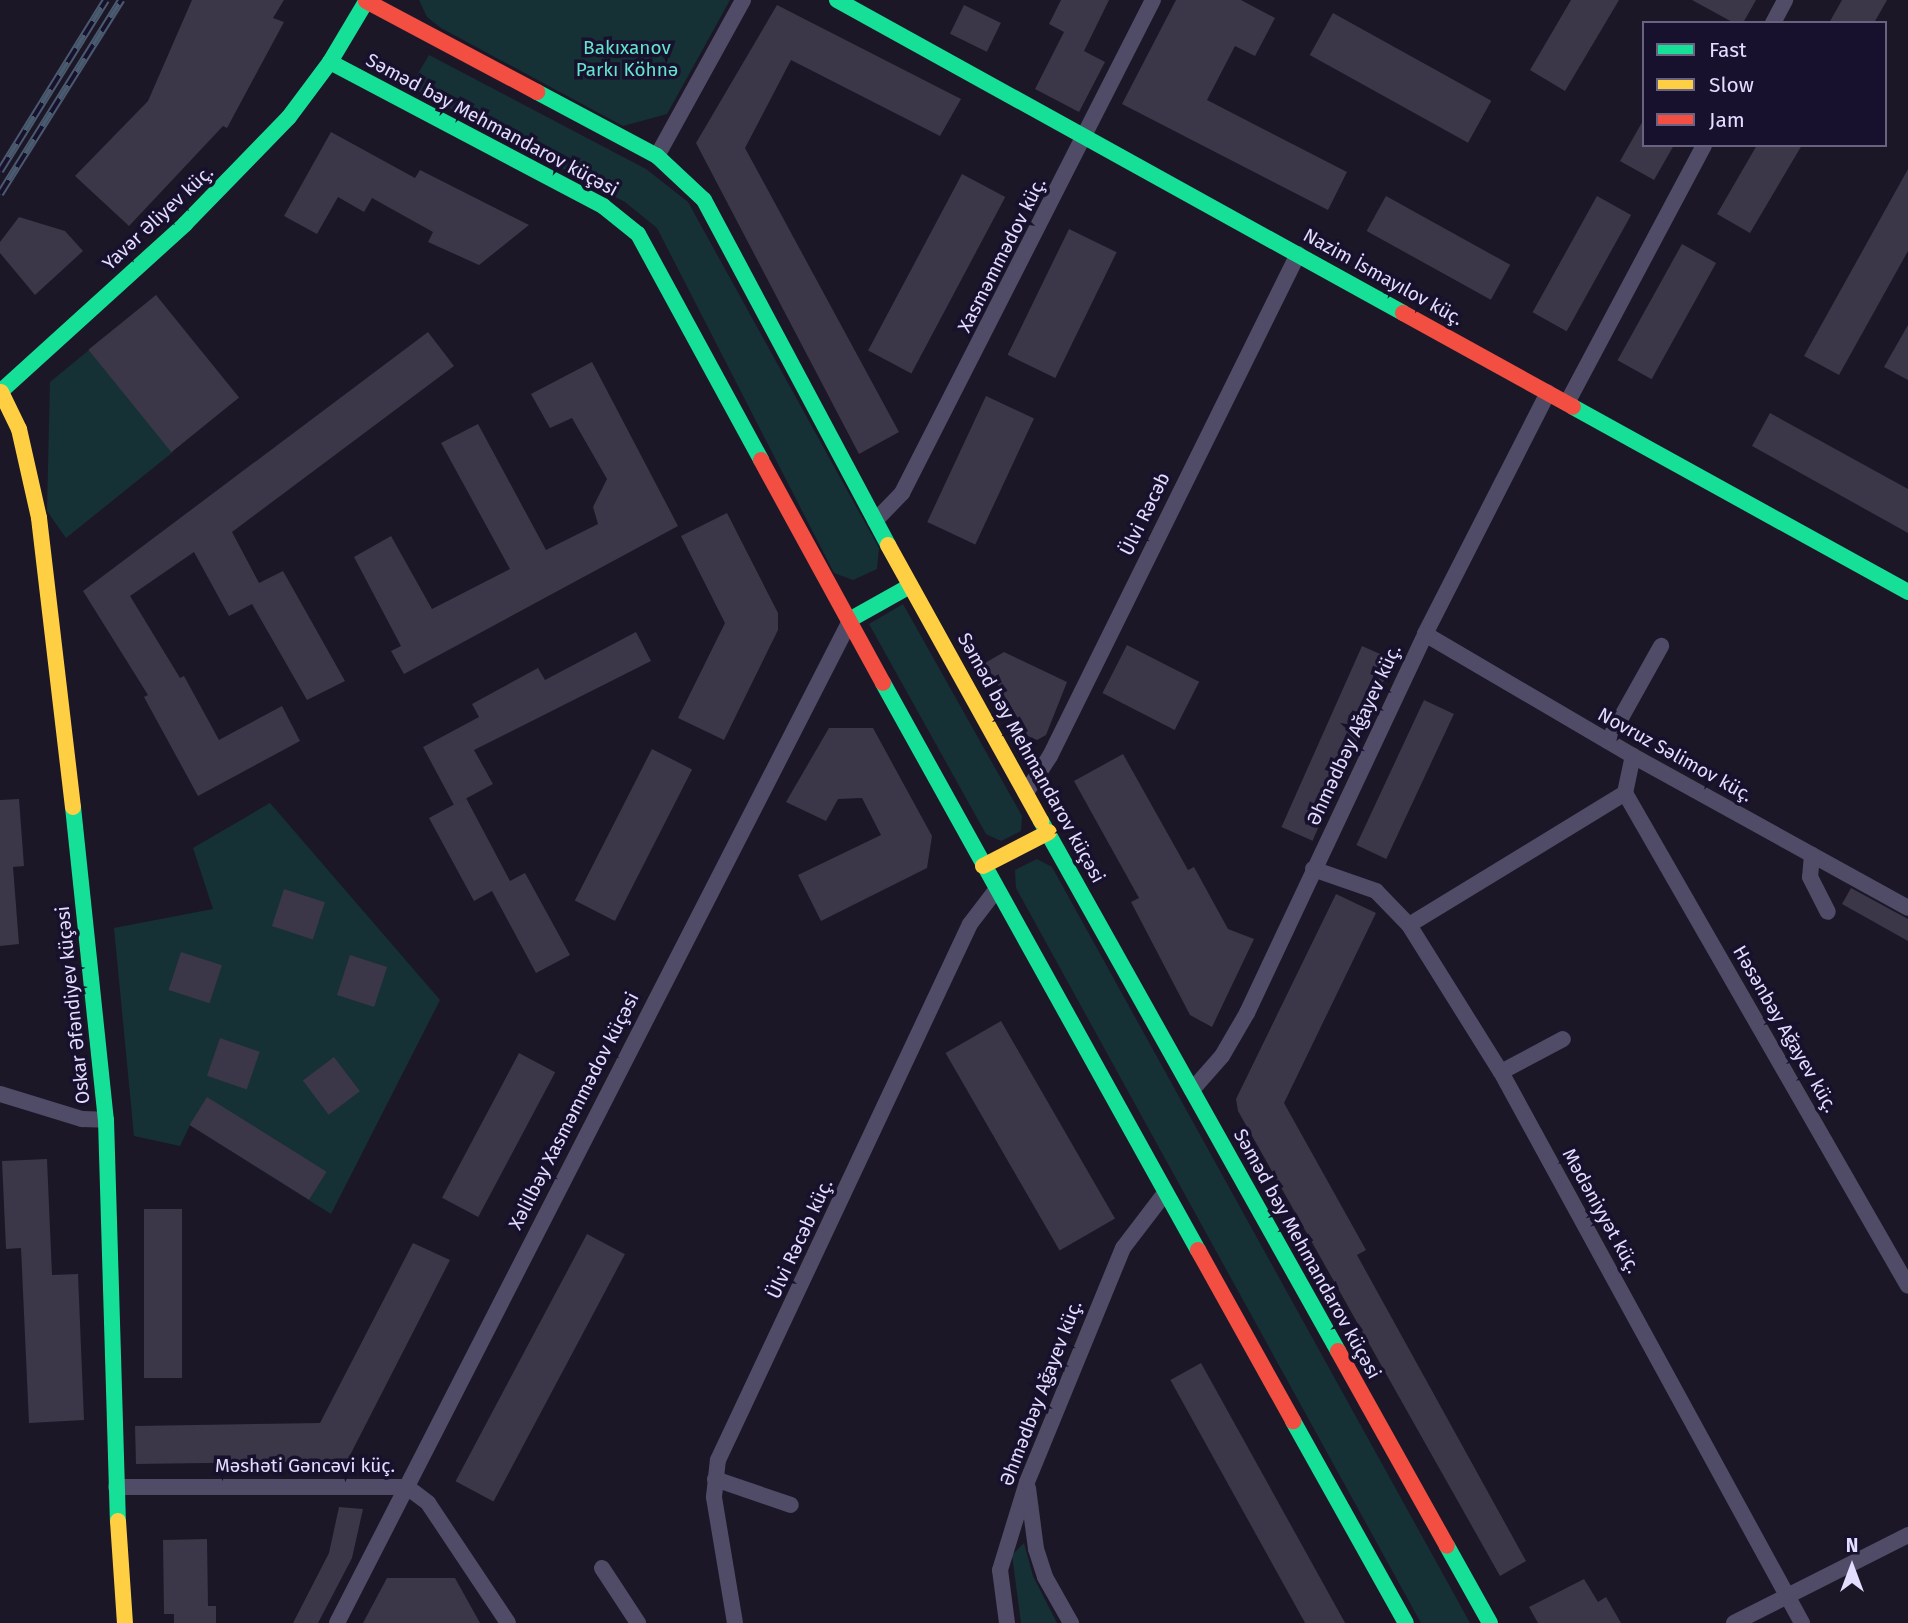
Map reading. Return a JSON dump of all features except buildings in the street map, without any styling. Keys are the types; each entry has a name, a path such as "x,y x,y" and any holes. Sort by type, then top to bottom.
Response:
{"main road":[{"name":"Nazim İsmayılov küç.","path":"837,0 1908,592"},
{"name":"Səməd bəy Mehmandarov küçəsi","path":"366,1 657,156 704,200 910,586 1490,1623"},
{"name":"Yavər Əliyev küç.","path":"0,392 224,186 289,117 330,62 366,1"},
{"name":"Səməd bəy Mehmandarov küçəsi","path":"330,62 603,206 638,234 996,890 1406,1623"},
{"name":"Oskar Əfəndiyev küçəsi","path":"0,392 19,429 41,530 106,1120 116,1487 125,1623"},
{"path":"850,620 910,586"},
{"path":"983,866 1049,832"}],"street":[{"path":"657,156 743,0"},
{"name":"Xasməmmədov küç.","path":"876,521 902,493 1153,0"},
{"path":"1774,21 1785,0"},
{"path":"1567,403 1703,147"},
{"name":"Ülvi Rəcəb","path":"1027,791 1050,756 1298,254"},
{"name":"Əhmədbəy Ağayev küç.","path":"1192,1090 1222,1056 1247,1013 1425,634 1548,393"},
{"name":"Xəlilbəy Xasməmmədov küçəsi","path":"337,1623 850,620"},
{"name":"Novruz Səlimov küç.","path":"1425,634 1633,756 1908,908"},
{"path":"1608,741 1661,646"},
{"path":"1409,925 1625,793 1633,756"},
{"name":"Həsənbəy Ağayev küç.","path":"1625,793 1908,1286"},
{"path":"1812,855 1810,877 1828,912"},
{"name":"Mədəniyyət küç.","path":"1313,869 1376,891 1394,905 1409,925 1501,1072 1802,1623"},
{"name":"Ülvi Rəcəb küç.","path":"735,1623 716,1514 715,1479 728,1433 970,924 996,890"},
{"path":"1501,1072 1563,1039"},
{"path":"0,1094 67,1115 106,1120"},
{"name":"Əhmədbəy Ağayev küç.","path":"1007,1623 1000,1570 1027,1482 1123,1248 1165,1193"},
{"path":"715,1479 791,1505"},
{"path":"1027,1482 1036,1549 1071,1623"},
{"name":"Məshəti Gəncəvi küç.","path":"116,1487 407,1487 428,1503 508,1623"},
{"path":"1734,1623 1789,1598 1908,1535"},
{"path":"602,1568 638,1623"}],"green space":[{"name":"Bakıxanov Parkı Köhnə","path":"419,0 730,0 667,114 623,126 441,28 427,17"},
{"path":"429,55 646,169 688,202 879,548 877,569 853,580 834,573 657,228 625,202 410,87"},
{"path":"89,350 173,452 66,538 47,511 50,382"},
{"path":"903,604 1022,816 1021,831 1001,841 986,834 869,624"},
{"path":"270,803 440,1000 331,1214 190,1125 180,1146 134,1136 114,928 213,909 193,848"},
{"path":"1037,859 1052,867 1470,1623 1421,1623 1016,888 1015,870"},
{"path":"1024,1543 1033,1576 1057,1623 1021,1623 1012,1555"}],"railway":[{"path":"0,171 106,0"},
{"path":"0,194 121,0"}],"traffic: fast":[{"path":"0,392 185,224 289,117 330,62 367,0"},
{"path":"837,0 1403,313"},
{"path":"330,62 603,206 638,234 761,460"},
{"path":"537,92 657,156 704,200 888,545"},
{"path":"1573,407 1908,592"},
{"path":"851,619 910,586"},
{"path":"883,683 1198,1250"},
{"path":"73,807 106,1120 118,1521"},
{"path":"1041,821 1338,1351"},
{"path":"1293,1421 1406,1623"},
{"path":"1447,1546 1490,1623"}],"traffic: slow":[{"path":"1,392 19,429 39,518 73,807"},
{"path":"888,545 1041,821"},
{"path":"983,866 1049,832"},
{"path":"118,1521 125,1623"}],"traffic: jam":[{"path":"366,1 537,92"},
{"path":"1403,313 1573,407"},
{"path":"761,460 883,683"},
{"path":"1198,1250 1293,1421"},
{"path":"1338,1351 1447,1546"}]}
